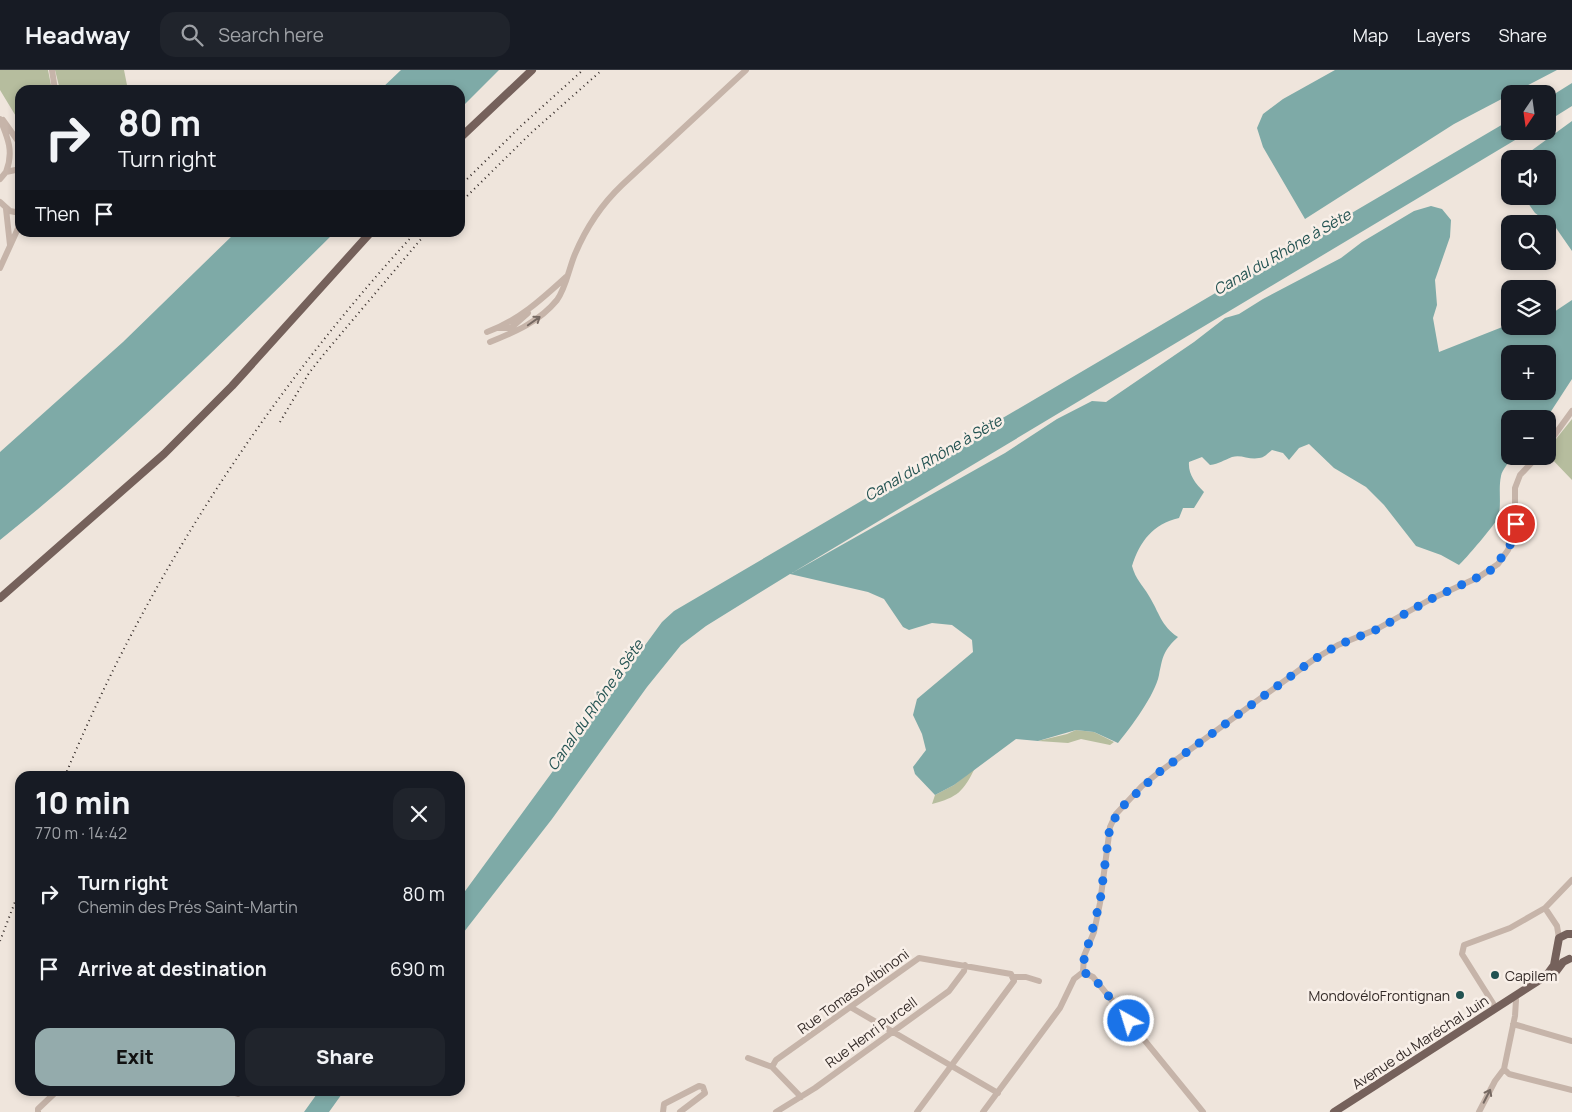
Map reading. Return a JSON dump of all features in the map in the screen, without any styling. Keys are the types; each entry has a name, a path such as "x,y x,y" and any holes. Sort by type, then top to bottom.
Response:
{"main road":[{"path":"465,133 532,70"},
{"path":"0,598 164,454 232,386 366,237"},
{"name":"Avenue du Maréchal Juin","path":"1334,1112 1546,976 1554,965 1557,950 1566,935"},
{"path":"1557,950 1561,956 1570,958"},
{"name":"Avenue du Maréchal Juin","path":"1340,1112 1544,982 1570,958"}],"street":[{"path":"52,70 54,85"},
{"path":"490,342 540,317 557,300 566,276 594,218 614,193 746,70"},
{"path":"0,117 15,137"},
{"path":"0,117 11,150 10,162 6,172 0,179"},
{"path":"6,172 15,170"},
{"path":"0,202 6,209 15,212"},
{"path":"6,209 10,245"},
{"path":"0,268 15,234"},
{"path":"512,331 534,306 566,276"},
{"path":"487,332 499,328 534,306"},
{"path":"499,328 512,331"},
{"path":"1556,433 1572,411"},
{"path":"983,1112 1060,1008 1074,979 1083,972 1084,956 1094,932 1100,902 1110,826 1122,807 1158,773 1313,660 1338,645 1378,629 1431,599 1489,572 1508,550 1515,533 1515,488 1520,475 1529,465"},
{"path":"1496,1008 1462,954 1464,945 1523,922 1545,908 1572,880"},
{"path":"1545,908 1557,926 1566,935"},
{"name":"Rue Tomaso Albinoni","path":"772,1067 776,1060 852,1008 919,958 965,965 1039,981"},
{"name":"Rue Henri Purcell","path":"780,1111 949,990 964,971 965,965"},
{"path":"1083,972 1093,977 1204,1112"},
{"path":"917,1112 1014,981 1014,977"},
{"path":"1478,1112 1495,1080 1504,1069 1516,1000"},
{"path":"852,1008 891,1033 998,1093"},
{"path":"1513,1024 1572,1042"},
{"path":"748,1058 772,1067 801,1097"},
{"path":"1504,1069 1509,1074 1572,1090"},
{"path":"663,1112 664,1104 699,1086 703,1087 705,1093 680,1112"},
{"path":"38,1112 38,1109 51,1096"}],"green space":[{"path":"0,70 48,70 51,85 15,85 15,115 0,90"},
{"path":"55,70 124,70 127,85 59,85"},
{"path":"1572,419 1572,480 1556,463 1556,439"},
{"path":"1076,730 1094,732 1114,742 1110,745 1081,739 1068,743 1038,741"},
{"path":"975,768 967,783 959,792 948,799 932,804 935,795 954,785"}],"water":[{"path":"401,70 499,70 465,104 465,85 385,85"},
{"path":"1335,70 1557,70 1528,85 1501,85 1501,99 1454,124 1305,219 1263,147 1257,128 1263,114 1283,99"},
{"path":"1572,83 1572,106 1556,116 1556,93"},
{"path":"1572,121 1572,251 1556,228 1556,215 1538,215 1529,205 1556,205 1556,150 1532,150 1546,140 1556,140 1556,133"},
{"path":"1501,125 1501,140 1515,140 792,573 1005,453 1057,419 1092,401 1106,402 1194,342 1225,318 1239,314 1263,299 1341,258 1362,242 1414,211 1431,206 1442,209 1451,220 1450,237 1435,280 1437,305 1433,318 1439,352 1501,328 1501,335 1556,335 1556,311 1572,300 1572,379 1552,410 1501,410 1501,465 1507,465 1501,476 1498,518 1459,565 1441,555 1416,546 1384,505 1366,487 1334,468 1309,444 1299,448 1289,460 1283,453 1272,450 1261,458 1235,456 1210,465 1202,457 1189,462 1193,478 1204,492 1194,508 1183,508 1179,518 1162,525 1149,535 1139,549 1132,566 1137,578 1164,623 1178,637 1164,654 1157,683 1136,720 1118,743 1094,732 1076,730 1038,741 1016,739 954,785 935,795 915,774 913,767 926,750 922,734 913,715 917,699 973,652 972,640 952,625 932,623 909,630 903,627 884,599 868,592 790,574 706,626 681,645 647,687 552,819 465,931 465,891 662,622 674,611"},
{"path":"231,237 330,237 129,430 0,540 0,452 123,342"},
{"path":"315,1096 340,1096 329,1112 304,1112"}],"railway":[{"path":"465,181 521,126 583,70"},
{"path":"465,198 531,133 602,70"},
{"path":"67,771 98,702 134,630 216,489 262,421 311,356 362,293 412,237"},
{"path":"280,422 309,373 423,237"},
{"path":"0,941 15,902"}],"place":[{"name":"Capilem","path":"1495,975"},
{"name":"MondovéloFrontignan","path":"1460,995"}],"route":[{"path":"1129,1021 1093,977 1083,972 1082,967 1084,956 1094,932 1110,826 1116,814 1142,786 1158,773 1313,660 1338,645 1378,629 1431,599 1489,572 1498,564 1508,550 1515,533 1516,524"}],"water label":[{"name":"Canal du Rhône à Sète","path":"1282,252"},
{"name":"Canal du Rhône à Sète","path":"933,458"},
{"name":"Canal du Rhône à Sète","path":"595,705"}]}
